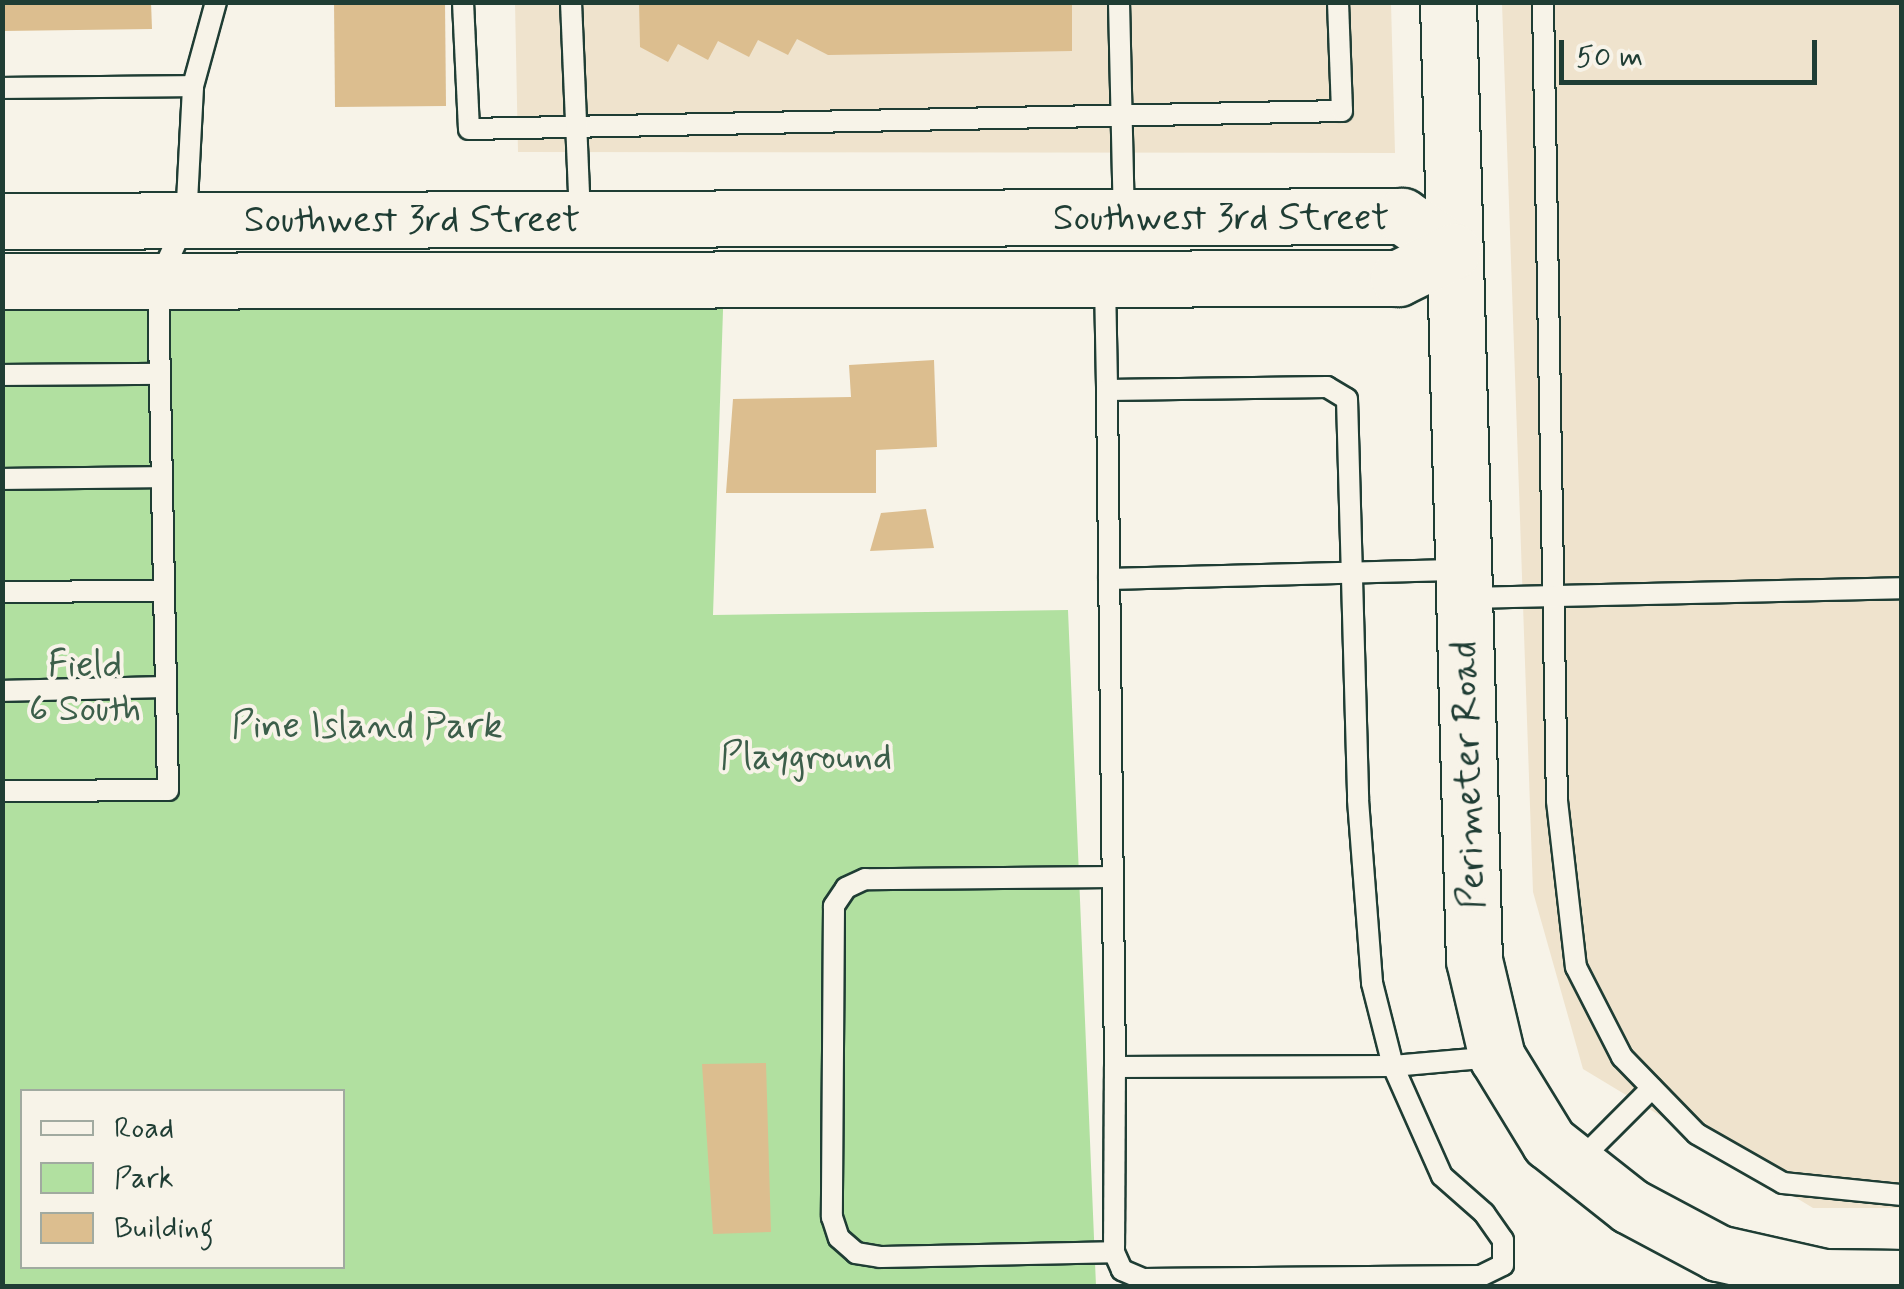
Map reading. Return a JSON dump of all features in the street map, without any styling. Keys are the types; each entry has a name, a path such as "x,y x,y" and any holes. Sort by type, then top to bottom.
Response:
{"street":[{"name":"Perimeter Road","path":"1448,2 1474,960 1497,1057 1550,1142 1630,1206 1718,1252 1824,1277 1902,1278"},
{"name":"Southwest 3rd Street","path":"2,221 1402,216 1453,250 1398,278 2,281"},
{"path":"1022,279 1040,219"}],"lane":[{"path":"2,791 168,790 158,281 186,221 192,86 216,2"},
{"path":"463,2 468,129 1342,112 1338,2"},
{"path":"572,2 580,220"},
{"path":"1119,2 1124,219"},
{"path":"1543,2 1558,818 1576,968 1622,1057 1697,1134 1782,1183 1902,1194"},
{"path":"2,88 192,86"},
{"path":"1105,279 1114,1252 1122,1270 1143,1279 1480,1276 1504,1265 1503,1240 1484,1212 1442,1176 1393,1066 1372,984 1347,399 1327,387 1108,390"},
{"path":"2,376 160,374"},
{"path":"2,479 162,477"},
{"path":"1109,579 1352,574 1551,595 1902,588"},
{"path":"2,592 164,591"},
{"path":"2,691 166,687"},
{"path":"1113,877 865,879 846,888 834,906 832,1216 848,1246 880,1257 1114,1252"},
{"path":"1115,1067 1393,1066 1497,1057"},
{"path":"1576,1163 1652,1088"}],"shaded area":[{"path":"515,3 1391,3 1395,153 518,152"},
{"path":"1502,3 1901,3 1901,1208 1813,1208 1583,1069 1533,892"}],"green space":[{"name":"Pine Island Park","path":"724,280 713,615 1068,610 1096,1286 3,1286 3,281"}],"building":[{"path":"2,2 151,2 152,29 2,31"},
{"path":"334,2 445,2 446,106 335,107"},
{"path":"639,2 1072,2 1072,51 828,55 797,39 788,55 758,40 749,57 718,41 708,60 678,44 668,62 640,47"},
{"path":"934,360 937,447 876,450 876,493 726,493 733,399 851,397 849,365"},
{"path":"926,509 934,548 870,551 881,513"},
{"path":"766,1063 771,1232 713,1234 702,1064"}],"park label":[{"name":"Field 6 South","path":"85,688"},
{"name":"Playground","path":"806,758"}]}
